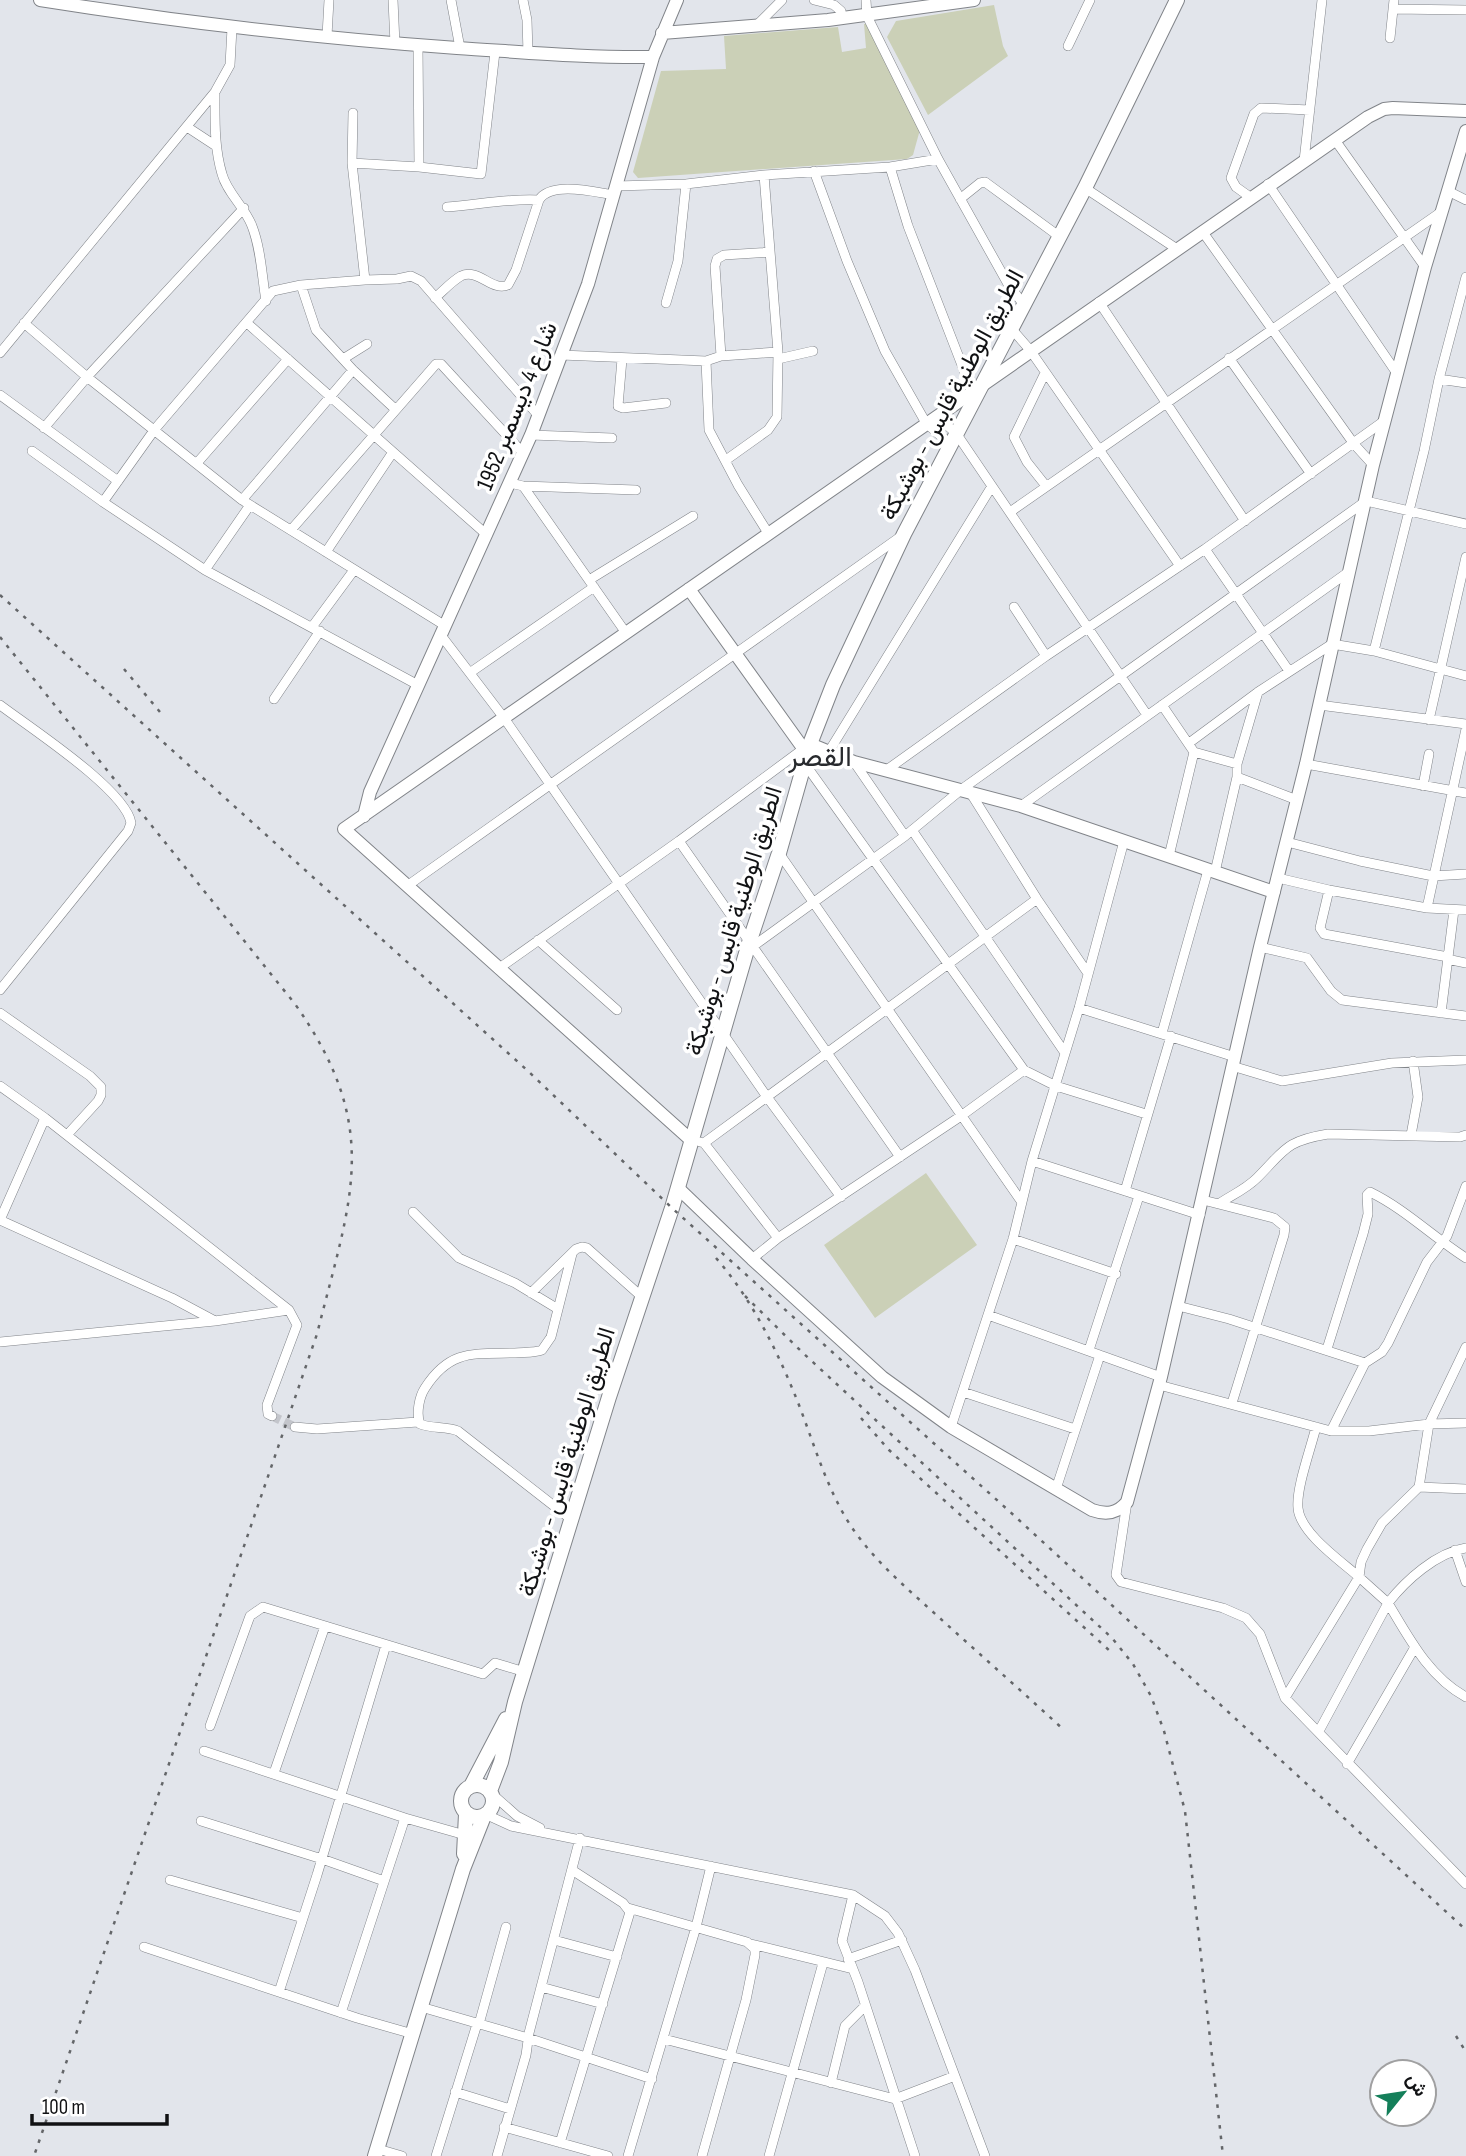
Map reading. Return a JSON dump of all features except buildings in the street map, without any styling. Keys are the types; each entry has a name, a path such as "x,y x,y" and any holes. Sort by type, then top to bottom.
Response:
{"main road":[{"name":"الطريق الوطنية قابس - بوشبكة","path":"491,1792 515,1702 642,1297 678,1188 698,1142 723,1034 807,753 833,685 904,534 1060,237 1177,0"},
{"name":"الطريق الوطنية قابس - بوشبكة","path":"471,1786 515,1702"},
{"path":"376,2152 463,1869 485,1815 493,1805 491,1792 481,1785 471,1786 461,1797 461,1806 466,1814 472,1817 485,1815"},
{"path":"463,1869 466,1814"}],"street":[{"path":"40,0 232,27 395,44 593,57 653,57"},
{"path":"327,36 329,0"},
{"path":"393,0 395,44"},
{"path":"451,0 460,48"},
{"path":"523,0 527,20 528,53"},
{"name":"شارع 4 ديسمبر 1952","path":"364,816 370,792 442,629 487,535 517,485 523,453 588,284 653,57 677,0"},
{"path":"756,26 782,0"},
{"path":"814,0 834,5 841,15"},
{"path":"840,0 841,15"},
{"path":"866,0 867,16 938,159 1008,284 1024,305"},
{"path":"662,33 756,26 841,15 867,16 974,0"},
{"path":"1068,46 1090,0"},
{"path":"1304,161 1322,0"},
{"path":"1390,38 1394,4 1466,10"},
{"path":"0,353 215,92 230,65 232,27"},
{"path":"418,45 419,167"},
{"path":"352,163 419,167 479,175 482,173 495,52"},
{"path":"215,92 216,146 224,181 244,208 252,226 266,301"},
{"path":"1251,197 1236,187 1231,178 1254,114 1261,108 1310,110"},
{"path":"778,1238 698,1142 498,969 344,829 1368,117 1384,109 1466,111"},
{"path":"353,113 352,163 365,279"},
{"path":"187,127 216,146"},
{"path":"1466,131 1425,267 1373,465 1200,1215 1160,1381 1127,1502 1116,1576 1125,1584 1223,1608 1247,1618 1260,1634 1285,1698 1466,1884"},
{"path":"1335,140 1425,267"},
{"path":"920,163 932,146"},
{"path":"435,298 460,277 468,274 500,287 508,285 516,270 539,200 545,193 560,189 615,190 764,175 890,167 938,159"},
{"path":"890,167 908,226 972,391"},
{"path":"814,171 847,261 885,351 931,419 953,439 992,486 1147,715"},
{"path":"726,460 776,422 778,355 764,175"},
{"path":"960,199 984,182 1060,237"},
{"path":"666,303 678,261 686,184"},
{"path":"1268,184 1396,372"},
{"path":"1085,188 1177,249"},
{"path":"1448,191 1466,200"},
{"path":"447,207 492,204 515,199 539,200"},
{"path":"44,428 87,377 244,208"},
{"path":"1010,512 1441,212"},
{"path":"1202,231 1354,444 1373,465"},
{"path":"721,356 715,266 717,259 724,255 770,252"},
{"path":"103,502 155,429 273,291 301,285 413,276 421,281 537,414"},
{"path":"1374,651 1424,451 1438,379 1466,277"},
{"path":"301,285 316,330 353,370 395,409"},
{"path":"1099,302 1245,521"},
{"path":"24,323 87,377 246,502 355,570 442,629 767,1097 841,1197"},
{"path":"247,323 487,535"},
{"path":"1011,328 1030,350 1180,566"},
{"path":"343,359 367,344"},
{"path":"561,355 706,361 721,356 813,352"},
{"path":"1229,358 1311,474"},
{"path":"197,463 288,359"},
{"path":"622,359 618,406 623,408 666,403"},
{"path":"706,361 709,430 768,533"},
{"path":"291,530 433,366 440,363 523,453"},
{"path":"205,570 246,502 353,370"},
{"path":"1045,373 1014,437 1027,462 1045,486"},
{"path":"1438,379 1466,383"},
{"path":"0,395 118,481"},
{"path":"888,769 1384,421"},
{"path":"531,435 612,438"},
{"path":"32,451 205,570 418,685"},
{"path":"326,552 393,452"},
{"path":"517,485 636,490"},
{"path":"517,485 626,633"},
{"path":"828,753 992,486"},
{"path":"750,945 875,858 1119,675 1366,501 1466,524"},
{"path":"471,672 591,583 693,516"},
{"path":"407,886 904,534"},
{"path":"1205,549 1289,671"},
{"path":"1429,720 1466,557"},
{"path":"274,699 355,570"},
{"path":"1021,806 1347,573"},
{"path":"689,589 734,656 807,753 875,858 1024,1070 1056,1086 1146,1114"},
{"path":"1014,607 1046,656"},
{"path":"1169,856 1192,748 1258,692 1332,644 1374,651 1466,676"},
{"path":"1125,1191 1258,692"},
{"path":"0,705 88,771 124,807 131,823 128,831 0,990"},
{"path":"1162,705 1192,748 1237,764"},
{"path":"1319,705 1466,726 1427,908"},
{"path":"498,969 807,753 828,753 1021,806 1274,892"},
{"path":"1423,786 1429,754"},
{"path":"853,762 985,936 1065,1053"},
{"path":"1306,764 1466,793"},
{"path":"1237,778 1297,800"},
{"path":"965,790 1087,972"},
{"path":"679,841 900,1157"},
{"path":"951,1427 1013,1239 1032,1161 1079,1007 1124,841"},
{"path":"1287,842 1433,876 1466,874"},
{"path":"779,853 1021,1201"},
{"path":"1278,878 1427,908 1466,911"},
{"path":"1329,890 1320,928 1324,934 1466,964"},
{"path":"698,1142 767,1097 1037,899"},
{"path":"1441,1013 1454,910"},
{"path":"538,940 617,1010"},
{"path":"1260,947 1307,958 1331,991 1342,1000 1466,1016"},
{"path":"1079,1007 1167,1035 1282,1082 1413,1061 1466,1060"},
{"path":"0,1013 90,1076 101,1087 98,1101 66,1135"},
{"path":"1411,1135 1418,1097 1413,1061"},
{"path":"751,1259 1024,1070"},
{"path":"0,1086 45,1118 289,1310 297,1325 267,1405 272,1416"},
{"path":"45,1118 0,1220 172,1298 215,1321"},
{"path":"1220,1203 1256,1179 1281,1151 1293,1142 1328,1134 1460,1138 1466,1135"},
{"path":"1032,1161 1200,1215"},
{"path":"1331,1431 1365,1363 1382,1352 1388,1343 1427,1262 1454,1223 1466,1185"},
{"path":"678,1188 751,1259 882,1377 951,1427 1103,1514 1117,1511 1127,1502"},
{"path":"1327,1349 1363,1234 1368,1214 1367,1195 1370,1192 1400,1209 1466,1258"},
{"path":"1089,1350 1139,1196"},
{"path":"1203,1200 1274,1218 1285,1227 1231,1403"},
{"path":"413,1212 459,1258 558,1308"},
{"path":"1013,1239 1115,1274"},
{"path":"531,1293 582,1247 587,1248 642,1297"},
{"path":"418,1422 422,1392 443,1366 455,1358 471,1354 542,1350 551,1337 572,1254"},
{"path":"1178,1306 1327,1349 1365,1363"},
{"path":"0,1342 215,1321 289,1310"},
{"path":"988,1315 1089,1350 1160,1381 1331,1431 1368,1431 1466,1423"},
{"path":"1285,1698 1359,1577 1367,1549 1382,1523 1419,1487 1429,1424 1466,1347"},
{"path":"1056,1489 1100,1355"},
{"path":"963,1392 1075,1429"},
{"path":"295,1427 317,1429 418,1422 425,1426 450,1427 572,1520"},
{"path":"1317,1427 1298,1496 1298,1510 1311,1535 1388,1603 1415,1647 1433,1670 1466,1697"},
{"path":"1419,1487 1466,1489"},
{"path":"1319,1731 1388,1603 1417,1575 1455,1550 1466,1548"},
{"path":"1455,1550 1466,1583"},
{"path":"210,1726 250,1616 263,1607 482,1674 495,1663 525,1672"},
{"path":"274,1773 325,1626"},
{"path":"279,1992 386,1645"},
{"path":"1347,1764 1415,1647"},
{"path":"204,1751 405,1818 465,1835"},
{"path":"491,1792 517,1816 548,1832"},
{"path":"485,1815 511,1826 853,1895 885,1916 901,1940 915,1970 985,2156"},
{"path":"341,2013 405,1818"},
{"path":"201,1821 384,1881"},
{"path":"497,2156 580,1838"},
{"path":"628,2156 664,2039 711,1866"},
{"path":"572,1870 628,1908 751,1944 853,1969"},
{"path":"170,1880 303,1918"},
{"path":"853,1895 842,1936 915,2156"},
{"path":"560,2143 629,1918 628,1908"},
{"path":"436,2156 506,1927"},
{"path":"554,1940 617,1958"},
{"path":"848,1959 901,1940"},
{"path":"702,2156 755,1955 751,1944"},
{"path":"144,1947 341,2013 413,2034"},
{"path":"769,2156 823,1963"},
{"path":"541,1987 603,2004"},
{"path":"831,2083 845,2026 865,2006"},
{"path":"421,2007 528,2038 652,2079"},
{"path":"664,2039 895,2099 955,2076"},
{"path":"455,2092 510,2109"},
{"path":"504,2127 589,2153 608,2156"},
{"path":"376,2152 402,2156"}],"green space":[{"path":"994,5 1003,46 1008,56 928,115 887,37 896,21"},
{"path":"864,24 867,24 921,126 913,155 907,159 638,178 633,172 661,71 726,69 724,36 838,27 842,52 866,48"},
{"path":"926,1173 977,1245 875,1318 824,1245"}],"tunnel":[{"path":"272,1416 295,1427"}],"railway":[{"path":"0,595 528,1071 672,1208 1008,1510 1466,1930"},
{"path":"0,637 295,1004 323,1048 340,1089 350,1127 352,1165 340,1243 317,1334 34,2156"},
{"path":"124,669 160,712"},
{"path":"716,1258 741,1290 772,1344 797,1400 829,1486 853,1529 902,1584 1065,1731"},
{"path":"745,1296 803,1353 1112,1638 1133,1664 1151,1696 1164,1731 1185,1811 1223,2156"},
{"path":"861,1418 889,1450 1110,1651"},
{"path":"1456,2036 1466,2052"}],"district":[{"name":"القصر","path":"820,757"}]}
